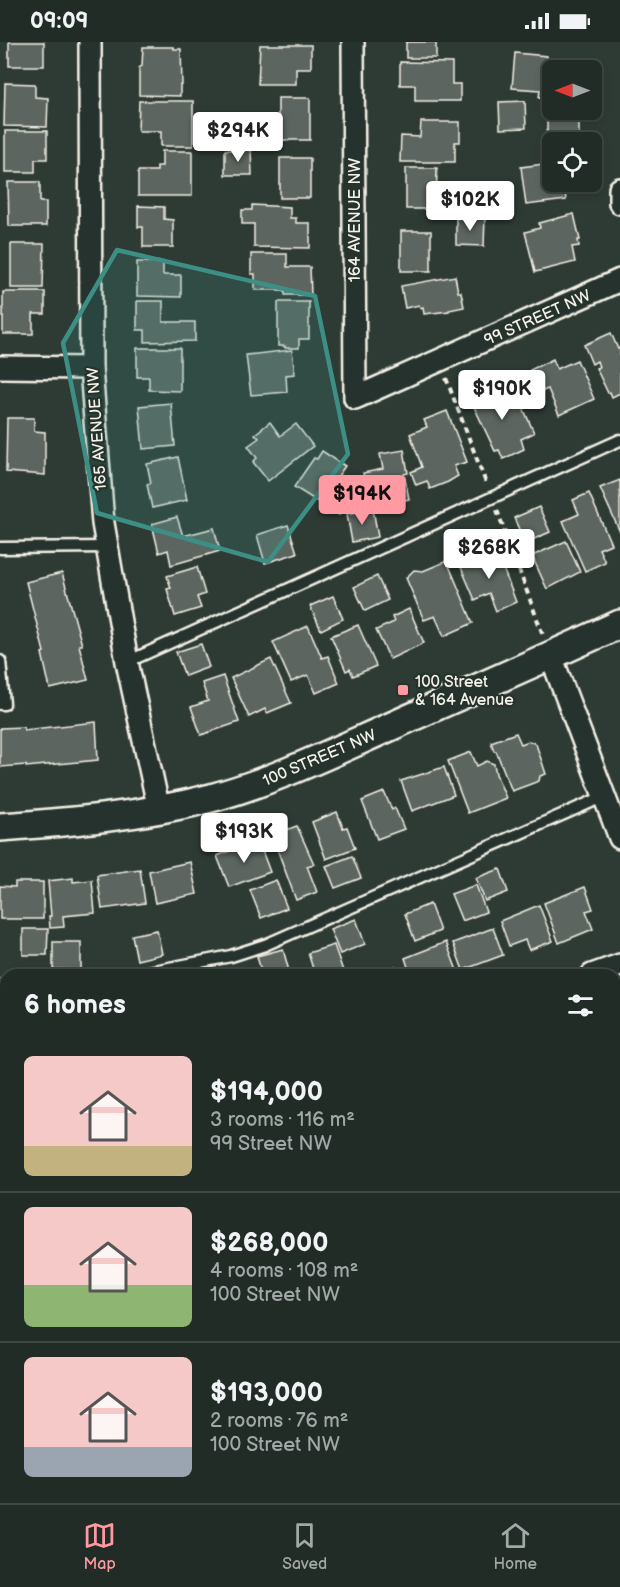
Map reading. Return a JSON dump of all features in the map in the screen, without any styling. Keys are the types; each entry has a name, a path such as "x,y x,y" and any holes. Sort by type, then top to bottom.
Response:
{"street":[{"name":"165 AVENUE NW","path":"90,42 91,368 103,523 127,662 159,810"},
{"name":"164 AVENUE NW","path":"353,42 355,398"},
{"path":"620,189 620,203"},
{"name":"99 STREET NW","path":"355,398 620,280"},
{"path":"0,367 91,368"},
{"name":"100 STREET NW","path":"0,826 47,824 159,810 259,783 323,757 620,624"},
{"path":"551,656 620,838"}],"lane":[{"path":"127,662 620,440"},
{"path":"0,548 108,547"},
{"path":"0,661 4,704 0,704"},
{"path":"164,969 231,956 265,945 605,796"}],"highlighted area":[{"path":"117,250 315,296 348,454 268,562 97,513 63,343"}],"building":[{"path":"9,42 44,42 44,66 9,66"},
{"path":"406,42 436,42 436,58 406,58"},
{"path":"260,45 311,45 311,68 296,68 296,84 258,84"},
{"path":"143,47 181,49 180,96 139,95 139,68 142,66"},
{"path":"515,53 547,56 547,60 542,60 542,97 539,97 540,90 512,88"},
{"path":"400,62 452,63 452,84 460,84 460,101 415,101 415,85 400,85"},
{"path":"5,83 35,84 35,97 48,98 47,127 4,126"},
{"path":"278,98 310,98 310,140 278,140"},
{"path":"139,101 193,101 193,146 161,146 161,131 138,131"},
{"path":"525,101 526,128 500,129 499,102"},
{"path":"226,120 252,120 252,147 226,147"},
{"path":"547,120 579,120 579,132 547,132"},
{"path":"421,122 460,122 460,142 455,142 455,162 400,162 401,136 420,137"},
{"path":"5,131 47,131 47,159 35,159 35,172 5,172"},
{"path":"225,150 251,150 252,175 225,175"},
{"path":"162,151 192,151 192,196 138,196 138,171 157,171 157,166 162,166"},
{"path":"280,158 310,158 310,198 280,198"},
{"path":"542,164 542,192 565,192 566,200 526,205 521,167"},
{"path":"406,168 437,168 436,209 406,209"},
{"path":"8,182 40,182 40,202 46,202 46,226 9,226"},
{"path":"484,188 485,214 458,214 458,189"},
{"path":"252,205 290,207 290,218 296,218 296,223 310,223 310,248 254,247 254,224 242,224 242,210 252,210"},
{"path":"138,206 164,207 164,219 173,220 173,247 143,247 143,227 138,227"},
{"path":"574,214 580,240 578,240 579,246 572,247 575,262 535,272 525,232 540,228 539,223"},
{"path":"456,218 485,218 484,246 456,245"},
{"path":"401,231 431,231 431,271 401,271"},
{"path":"11,244 44,244 43,288 11,288"},
{"path":"251,254 287,254 287,267 310,267 311,295 285,295 285,290 255,290 255,274 251,274"},
{"path":"137,262 163,262 163,275 181,275 181,297 137,296"},
{"path":"455,276 464,307 424,314 423,307 420,308 419,305 405,308 401,286"},
{"path":"3,292 45,292 45,314 33,314 33,334 3,334"},
{"path":"137,301 163,301 163,322 195,322 195,341 145,342 145,330 137,330"},
{"path":"278,302 309,302 309,339 299,339 299,348 278,346"},
{"path":"611,333 618,349 620,348 620,393 612,397 596,368 599,367 597,361 592,364 584,345"},
{"path":"137,348 180,348 180,391 149,390 149,377 137,377"},
{"path":"292,350 295,374 286,375 287,392 251,395 246,355"},
{"path":"553,359 557,369 577,360 594,399 559,415 548,389 540,392 530,370"},
{"path":"494,386 499,398 502,396 504,402 518,396 534,433 521,439 524,449 503,459 499,450 495,451 469,396"},
{"path":"171,403 175,446 143,449 139,406"},
{"path":"447,411 467,462 454,466 458,476 448,482 430,489 427,481 416,485 411,472 422,467 410,434 427,427 424,420"},
{"path":"7,418 34,418 34,431 45,432 45,475 6,472"},
{"path":"270,422 280,436 296,424 313,446 268,481 253,462 257,458 248,446 259,438 255,434"},
{"path":"404,450 408,473 404,474 409,499 397,502 397,506 383,509 382,505 370,507 363,473 383,469 380,454"},
{"path":"322,451 345,466 338,476 350,484 345,506 339,515 294,487 314,458 317,459"},
{"path":"178,457 187,500 152,508 147,484 151,483 147,464"},
{"path":"620,480 620,532 600,488"},
{"path":"589,493 611,544 599,549 605,562 585,571 563,521 579,514 573,500"},
{"path":"539,507 550,532 525,543 514,518"},
{"path":"373,509 378,537 352,542 347,514"},
{"path":"177,517 183,536 214,528 220,551 171,565 168,550 159,553 152,524"},
{"path":"288,525 297,553 265,563 257,535"},
{"path":"566,541 580,572 547,589 532,556"},
{"path":"496,550 516,602 496,611 489,593 475,600 460,565"},
{"path":"447,561 473,623 444,636 435,616 424,620 406,578 414,570 423,571"},
{"path":"197,567 205,594 197,597 201,608 175,616 167,589 171,588 167,576"},
{"path":"62,573 82,645 79,645 88,680 50,689 42,653 44,652 26,582"},
{"path":"377,576 388,600 365,611 354,587"},
{"path":"333,596 343,619 321,630 310,606"},
{"path":"409,609 424,643 390,659 376,630 394,622 392,617"},
{"path":"358,625 376,666 353,676 350,669 346,671 331,636"},
{"path":"308,626 322,658 328,656 339,683 316,693 308,675 291,682 273,642"},
{"path":"201,644 209,667 185,676 176,652"},
{"path":"271,659 291,703 267,713 265,709 249,717 231,678"},
{"path":"223,676 239,722 201,735 191,707 208,701 202,683"},
{"path":"96,722 98,760 26,767 26,765 0,767 0,728 24,727 24,730"},
{"path":"516,733 521,744 529,741 536,744 546,774 540,776 539,781 512,791 491,742"},
{"path":"471,752 477,766 487,761 494,764 506,798 468,813 448,761"},
{"path":"444,767 454,795 412,811 401,781"},
{"path":"384,792 392,810 395,808 404,829 377,839 362,801"},
{"path":"337,812 343,828 347,827 355,848 326,859 312,822"},
{"path":"297,826 314,864 307,866 317,892 296,900 272,835"},
{"path":"258,840 270,872 229,887 217,856"},
{"path":"352,856 361,878 335,888 326,866"},
{"path":"190,862 197,894 155,903 149,871"},
{"path":"140,869 145,903 102,909 97,875"},
{"path":"500,869 508,892 485,901 476,878"},
{"path":"73,878 73,882 92,880 95,913 63,916 64,927 50,928 48,881"},
{"path":"276,880 287,908 261,918 250,890"},
{"path":"15,882 43,882 43,919 0,919 0,886 15,887"},
{"path":"476,885 486,912 462,921 451,894"},
{"path":"585,887 593,909 586,911 593,929 559,943 544,903"},
{"path":"430,904 440,931 415,941 405,914"},
{"path":"539,905 553,941 529,950 525,940 509,946 500,921"},
{"path":"356,919 365,944 340,954 330,929"},
{"path":"493,928 503,955 463,969 453,943"},
{"path":"23,929 48,929 47,955 23,955"},
{"path":"157,930 162,954 137,960 132,935"},
{"path":"53,942 81,942 81,969 53,969"},
{"path":"446,942 456,969 409,969 405,958"},
{"path":"334,945 342,969 313,969 308,953"},
{"path":"283,949 288,969 260,969 257,956"}],"place":[{"name":"100 Street & 164 Avenue","path":"403,690"}]}
